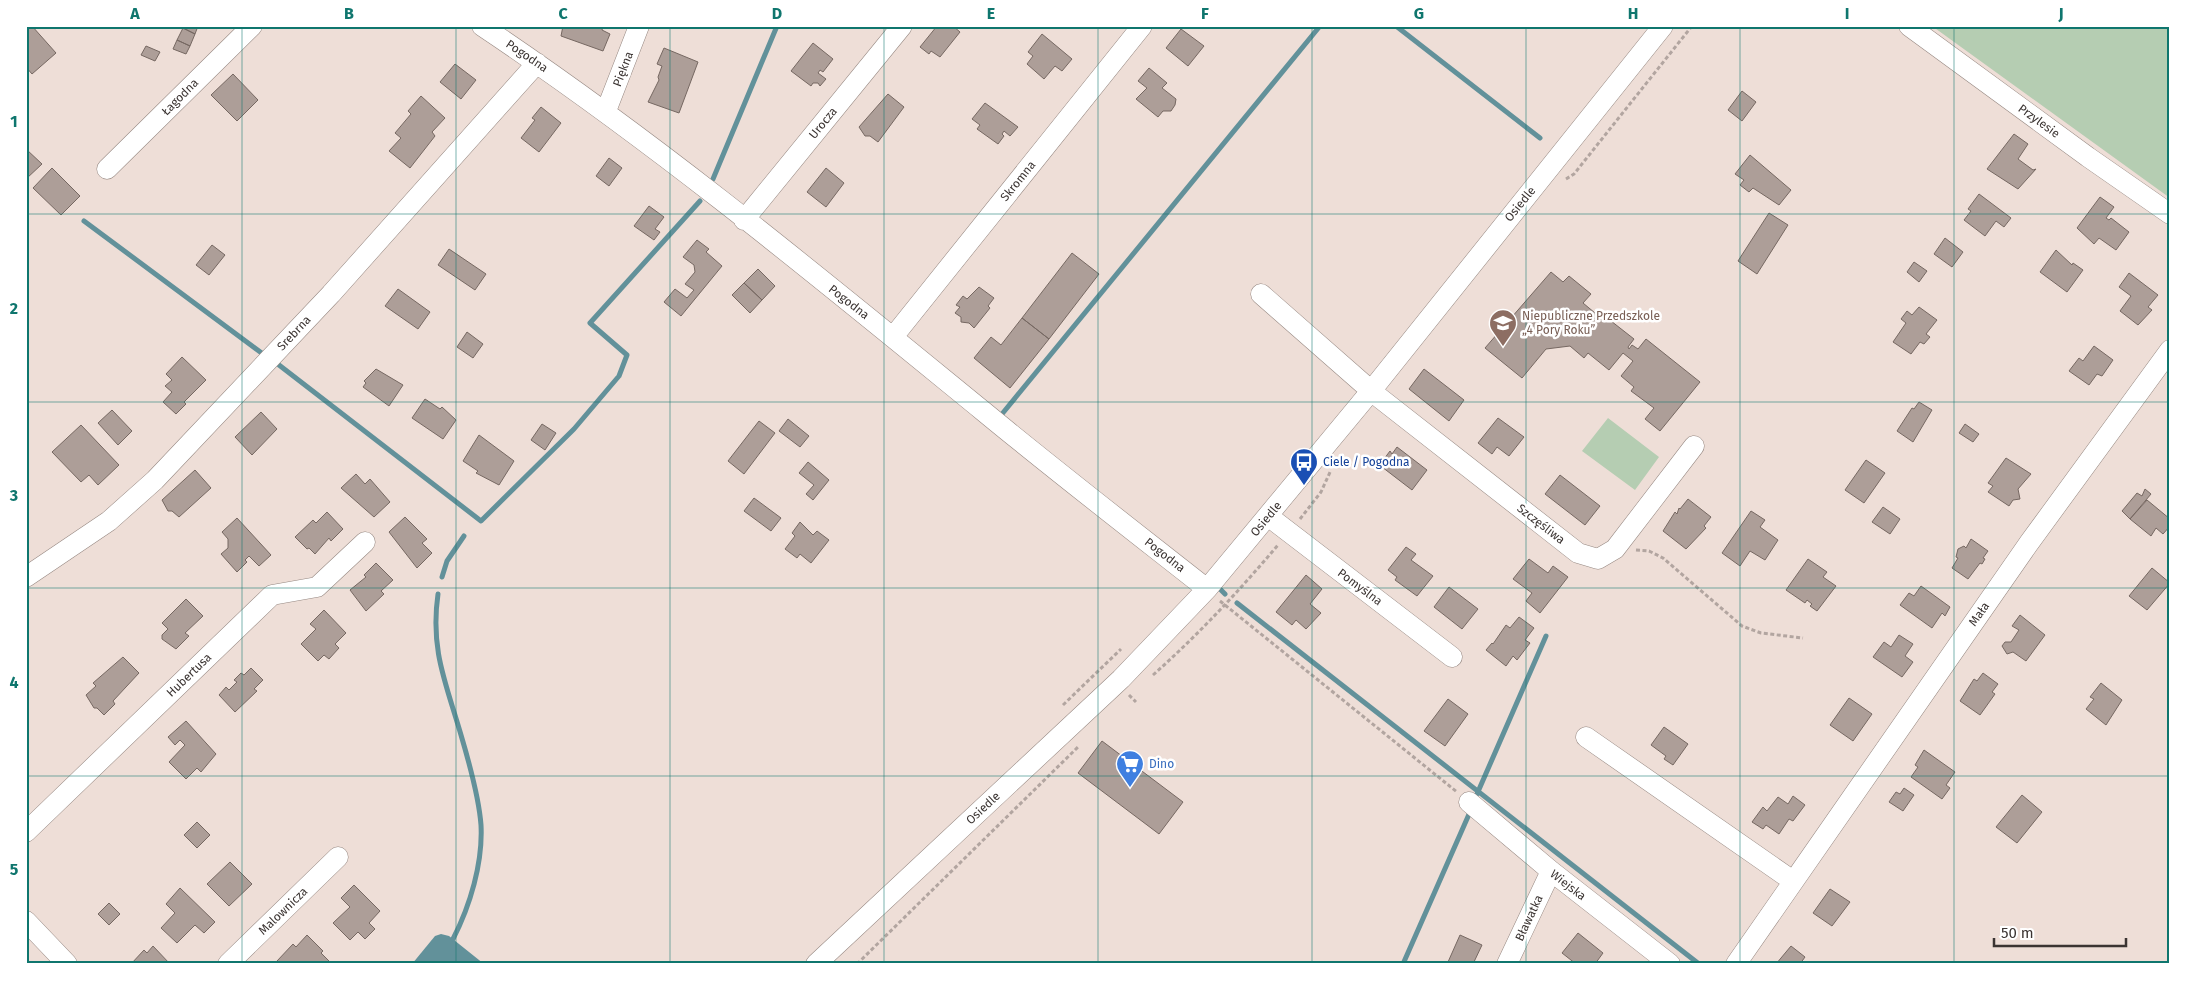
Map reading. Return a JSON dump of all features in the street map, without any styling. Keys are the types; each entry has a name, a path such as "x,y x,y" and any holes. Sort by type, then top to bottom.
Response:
{"street":[{"name":"Łagodna","path":"107,169 252,26"},
{"name":"Pogodna","path":"482,26 606,111 893,336 983,412 1207,589"},
{"name":"Piękna","path":"606,111 639,26"},
{"name":"Urocza","path":"744,220 902,26"},
{"name":"Skromna","path":"893,336 1142,26"},
{"name":"Osiedle","path":"816,964 1121,679 1207,589 1370,391 1663,26"},
{"name":"Przylesie","path":"1909,26 2088,157 2170,214"},
{"name":"Srebrna","path":"26,577 108,521 155,480 331,294 537,63"},
{"name":"Szczęśliwa","path":"1261,294 1370,391 1578,553 1598,559 1615,549"},
{"name":"Mała","path":"1736,964 2029,543 2170,350"},
{"path":"1615,549 1694,446"},
{"name":"Pomyślna","path":"1268,516 1452,657"},
{"name":"Hubertusa","path":"26,832 272,595 317,587 365,542"},
{"path":"1586,738 1793,882"},
{"name":"Wiejska","path":"1470,802 1550,872 1670,964"},
{"name":"Malownicza","path":"228,964 338,857"},
{"name":"Bławatka","path":"1507,964 1550,872"},
{"path":"26,922 67,964"}],"path":[{"path":"1615,549 1649,551 1664,558 1742,626 1761,633 1803,638"},
{"path":"1207,589 1225,606 1470,802"},
{"path":"1062,705 1128,643"}],"green space":[{"path":"1932,26 2170,26 2170,198"},
{"path":"1608,418 1659,457 1635,490 1582,451"}],"water":[{"path":"441,934 449,936 484,964 412,964 435,936"}],"building":[{"path":"27,26 32,26 56,53 32,74 26,67"},
{"path":"183,26 198,26 195,34 183,28"},
{"path":"563,26 603,26 602,30 610,34 603,51 561,36"},
{"path":"937,26 953,26 960,32 940,57 931,51 929,54 920,47"},
{"path":"183,28 195,34 190,46 177,40"},
{"path":"1181,29 1204,46 1188,66 1166,48"},
{"path":"1042,34 1072,59 1062,71 1055,66 1044,79 1027,64 1033,56 1028,52"},
{"path":"177,40 190,46 186,54 173,49"},
{"path":"813,43 833,59 823,72 820,70 818,73 826,79 820,86 818,83 813,83 811,86 791,71"},
{"path":"146,46 160,52 155,61 141,55"},
{"path":"664,48 698,62 679,113 648,102 659,80 658,77 662,66 657,64"},
{"path":"455,64 476,80 461,99 440,82"},
{"path":"1149,68 1167,83 1162,88 1176,99 1171,111 1163,111 1158,117 1136,99 1147,88 1138,81"},
{"path":"233,74 258,100 237,121 211,95"},
{"path":"1742,91 1756,102 1742,121 1728,110"},
{"path":"888,94 904,107 878,142 870,136 865,136 859,127"},
{"path":"421,96 445,118 432,132 435,136 410,168 389,151 401,138 395,133 411,114 408,111"},
{"path":"985,103 1018,127 1010,136 1004,131 1002,134 1004,136 998,144 977,129 980,125 972,119"},
{"path":"541,107 561,123 539,152 521,138 535,120 532,118"},
{"path":"2014,134 2028,144 2018,159 2033,170 2036,169 2018,189 1987,169"},
{"path":"26,149 42,164 26,179"},
{"path":"1750,155 1791,190 1779,205 1753,188 1749,192 1740,185 1744,180 1735,174"},
{"path":"609,158 622,168 609,186 596,176"},
{"path":"52,168 80,196 61,215 33,188"},
{"path":"826,168 844,183 826,207 807,192"},
{"path":"1979,194 2011,218 2004,227 1996,221 1985,236 1964,220 1971,211 1968,209"},
{"path":"2100,197 2114,207 2106,218 2109,220 2111,218 2129,232 2116,250 2099,238 2094,244 2077,228"},
{"path":"649,206 664,217 655,229 660,232 654,240 634,226"},
{"path":"1769,213 1788,225 1757,274 1738,261"},
{"path":"1945,238 1963,252 1952,267 1934,254"},
{"path":"697,240 709,249 706,252 722,266 681,316 664,302 675,289 687,298 694,290 685,284 695,272 694,265 683,257"},
{"path":"212,245 225,255 209,275 196,265"},
{"path":"449,249 486,274 475,290 438,265"},
{"path":"2056,250 2072,265 2073,263 2083,270 2067,292 2040,272"},
{"path":"1072,253 1099,274 1049,339 1022,318"},
{"path":"1914,262 1927,271 1919,282 1907,272"},
{"path":"758,269 775,286 762,300 744,283"},
{"path":"1551,272 1563,282 1569,276 1591,294 1583,303 1595,313 1597,310 1634,339 1628,347 1629,349 1632,345 1638,349 1646,339 1700,382 1660,431 1645,419 1654,408 1631,391 1634,387 1621,376 1633,361 1623,353 1609,370 1588,353 1584,358 1570,346 1546,349 1522,378 1485,348"},
{"path":"2129,273 2158,295 2148,307 2152,310 2138,325 2120,311 2131,296 2119,287"},
{"path":"744,283 762,300 750,313 732,295"},
{"path":"979,287 994,298 988,306 990,308 974,328 969,323 961,322 961,317 955,313 960,307 956,305 963,296 967,299"},
{"path":"398,289 430,312 418,329 385,306"},
{"path":"1919,307 1937,320 1926,334 1930,337 1924,344 1920,342 1911,354 1893,342 1906,323 1901,319 1907,311 1912,315"},
{"path":"1022,318 1049,339 1010,388 974,358 991,337 1001,345"},
{"path":"467,332 483,344 473,358 457,347"},
{"path":"2094,346 2113,360 2102,376 2097,374 2089,385 2069,371 2079,358 2083,361"},
{"path":"182,357 206,380 184,402 186,404 176,414 163,402 172,392 165,386 172,380 166,374"},
{"path":"376,369 403,385 389,406 363,387 366,383 364,381"},
{"path":"1424,369 1464,400 1449,421 1409,389"},
{"path":"425,399 440,409 442,407 456,420 443,439 412,418"},
{"path":"1919,402 1932,410 1913,442 1897,431 1912,408 1914,409"},
{"path":"112,410 132,431 118,445 98,423"},
{"path":"261,412 277,429 252,455 235,437"},
{"path":"1498,418 1524,437 1509,456 1497,447 1492,454 1478,443"},
{"path":"788,419 809,436 800,447 779,431"},
{"path":"759,421 775,433 744,474 728,461"},
{"path":"542,424 556,433 545,450 531,440"},
{"path":"1965,424 1979,434 1973,442 1959,433"},
{"path":"81,425 119,465 98,485 89,475 81,482 52,452"},
{"path":"479,435 514,461 499,485 476,473 478,471 463,461"},
{"path":"1397,447 1427,470 1412,490 1382,467 1387,460 1384,459 1390,451 1392,454"},
{"path":"2006,458 2031,474 2018,489 2020,499 2013,500 2009,506 1988,492 1993,486 1988,483"},
{"path":"1866,460 1885,473 1864,503 1845,490"},
{"path":"808,462 829,480 813,500 806,494 814,485 799,473"},
{"path":"195,470 211,488 179,517 172,511 168,511 162,500"},
{"path":"356,474 365,484 370,479 390,502 374,517 341,488"},
{"path":"1560,475 1600,506 1585,525 1545,494"},
{"path":"2145,489 2151,494 2130,519 2122,511 2137,493 2142,496"},
{"path":"754,498 781,518 771,531 744,511"},
{"path":"1688,499 1711,517 1704,526 1706,528 1686,549 1663,531 1675,512 1677,514 1679,508"},
{"path":"2147,500 2170,519 2170,526 2163,534 2156,528 2151,536 2130,519"},
{"path":"1883,507 1900,519 1890,534 1872,522"},
{"path":"1751,511 1765,520 1760,527 1778,540 1765,560 1750,551 1740,566 1722,553"},
{"path":"327,512 343,529 331,541 329,538 315,554 295,537 313,520 316,523"},
{"path":"405,517 427,539 422,543 432,553 417,568 389,532"},
{"path":"237,518 271,555 259,566 249,556 245,560 247,562 237,572 221,554 228,548 228,539 222,532"},
{"path":"800,522 813,535 817,531 829,540 811,563 800,554 797,558 785,549 795,536 792,533"},
{"path":"1971,539 1988,551 1983,558 1985,559 1982,564 1980,563 1968,579 1952,568 1958,558 1956,557 1958,549 1964,546 1966,548"},
{"path":"1406,547 1416,554 1411,560 1433,576 1417,596 1395,580 1397,577 1388,570"},
{"path":"1529,559 1548,573 1553,566 1568,577 1540,613 1526,601 1532,593 1513,579"},
{"path":"1808,559 1827,572 1823,577 1836,586 1817,611 1810,606 1812,604 1807,600 1805,603 1786,590"},
{"path":"376,563 393,580 381,591 384,594 366,611 350,590 366,577 364,575"},
{"path":"2152,568 2170,583 2147,610 2129,596"},
{"path":"1306,575 1322,589 1310,604 1321,613 1306,629 1296,620 1292,625 1276,612"},
{"path":"1921,586 1950,607 1945,616 1942,613 1932,628 1900,605 1909,593 1914,596"},
{"path":"1449,587 1478,609 1462,629 1434,607"},
{"path":"186,599 203,616 185,633 189,636 176,649 162,639 162,635 168,629 162,623"},
{"path":"324,610 346,633 335,644 339,648 329,659 324,655 318,661 301,644 316,629 310,624"},
{"path":"2020,615 2045,635 2026,661 2013,652 2007,654 2002,646 2005,642 2011,642 2019,630 2012,626"},
{"path":"1519,617 1534,628 1525,640 1530,643 1517,660 1513,656 1506,666 1486,650 1493,644 1506,625 1510,628"},
{"path":"1899,635 1913,644 1905,656 1913,662 1902,677 1873,657 1884,642 1891,647"},
{"path":"123,657 139,673 113,701 115,704 104,715 97,708 94,708 86,695 96,686 93,683"},
{"path":"251,668 263,680 254,689 257,691 235,712 219,695 226,687 229,690 237,682 234,680 241,673 244,675"},
{"path":"1983,673 1998,684 1992,692 1995,694 1980,715 1960,701 1974,679 1977,681"},
{"path":"2101,683 2122,700 2106,725 2086,709 2094,699 2090,697"},
{"path":"1849,698 1872,714 1853,741 1830,725"},
{"path":"1448,699 1468,714 1445,746 1424,731"},
{"path":"186,721 216,754 201,772 197,768 186,779 169,762 185,745 180,740 175,745 168,737"},
{"path":"1664,727 1688,744 1673,765 1664,759 1666,756 1651,745"},
{"name":"Dino","path":"1102,741 1183,802 1159,834 1078,773"},
{"path":"1924,750 1955,772 1946,785 1950,788 1942,799 1911,777 1918,767 1915,765"},
{"path":"1904,788 1914,795 1903,811 1889,802 1896,792 1900,794"},
{"path":"2022,795 2042,812 2017,843 1996,827"},
{"path":"1793,796 1805,805 1793,821 1789,819 1779,834 1766,825 1763,829 1752,822 1763,807 1767,811 1778,797 1788,804"},
{"path":"197,822 210,835 197,848 184,835"},
{"path":"230,862 252,884 229,906 207,884"},
{"path":"354,885 380,911 369,923 375,929 365,939 358,932 350,940 333,923 350,907 341,898"},
{"path":"180,888 215,922 204,933 195,925 177,943 161,928 175,913 166,904"},
{"path":"1830,889 1850,902 1832,926 1813,913"},
{"path":"109,903 120,914 109,925 98,914"},
{"path":"1578,933 1603,953 1595,964 1576,964 1562,953"},
{"path":"307,935 323,951 321,953 329,961 326,964 280,964 277,961 293,944 296,947"},
{"path":"1460,935 1482,945 1473,964 1450,964 1448,962"},
{"path":"153,946 170,964 131,964 144,950 147,953"},
{"path":"1791,946 1805,957 1800,964 1776,964"}],"waterway":[{"path":"713,179 777,26"},
{"path":"1002,414 1320,26"},
{"path":"1396,26 1540,138"},
{"path":"279,365 481,521 574,429 619,376 627,355 590,323 700,201"},
{"path":"84,221 263,354"},
{"path":"442,577 447,561 464,536"},
{"path":"1221,590 1225,594"},
{"path":"438,594 436,614 438,650 445,682 470,768 481,825 478,869 465,913 453,939"},
{"path":"1237,603 1699,964"},
{"path":"1477,794 1546,636"},
{"path":"1403,964 1470,812"}],"place":[{"name":"Niepubliczne Przedszkole „4 Pory Roku”","path":"1503,347"},
{"name":"Ciele / Pogodna","path":"1304,486"},
{"name":"Dino","path":"1130,788"}]}
